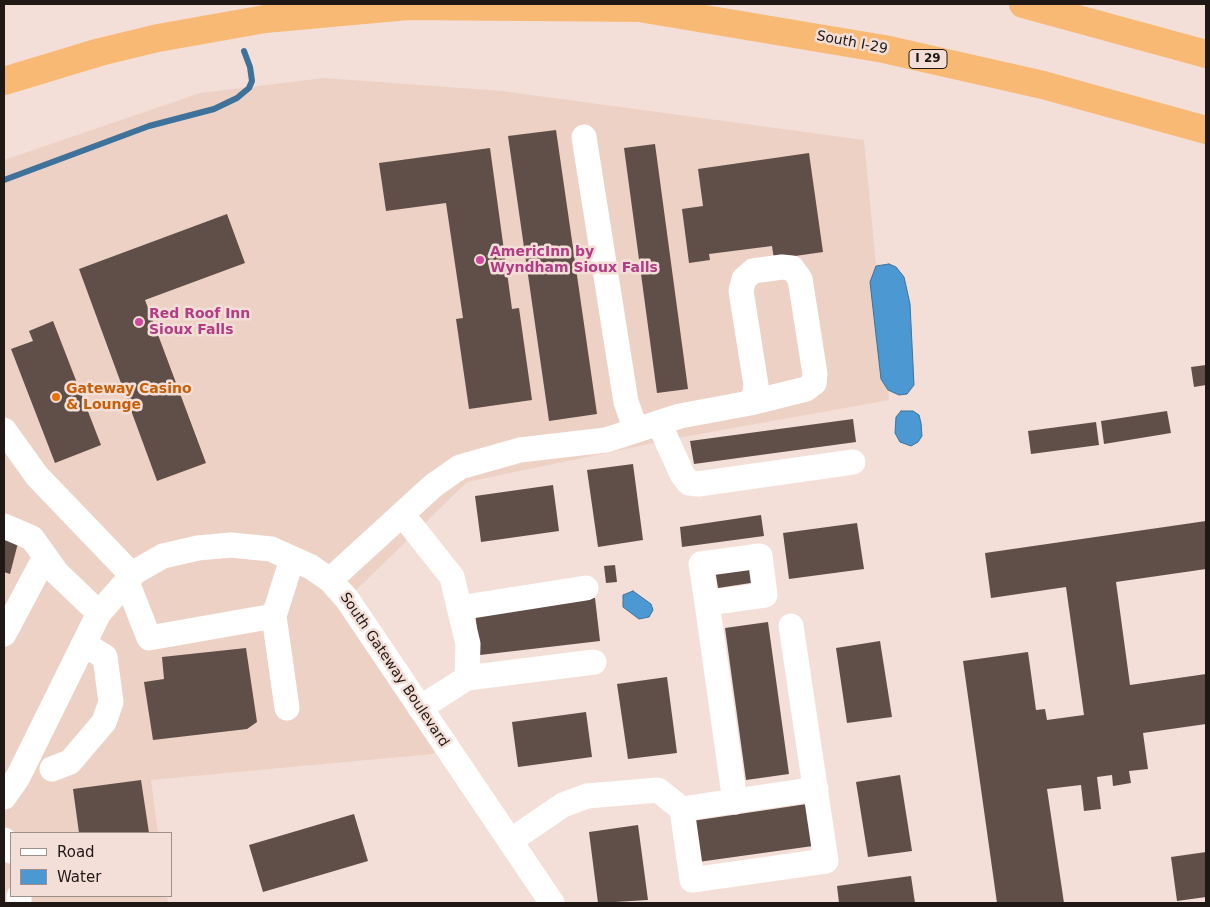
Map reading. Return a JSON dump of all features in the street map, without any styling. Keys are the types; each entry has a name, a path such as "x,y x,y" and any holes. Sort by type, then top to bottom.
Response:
{"highway":[{"name":"South I-29","path":"611,4 808,35 903,53 1043,85 1206,130"},
{"path":"1023,4 1206,54"},
{"path":"4,81 100,52 158,38 265,19 408,6 645,8"}],"street":[{"path":"584,137 626,402 658,423 682,474 688,482 698,484 853,462"},
{"path":"330,580 434,485 460,466 520,450 606,440 658,423 750,403 806,389 814,382 814,374 800,279 792,268 782,267 753,271 744,279 741,291 756,385 755,393 750,403"},
{"path":"4,430 37,476 130,578 149,638 274,616"},
{"path":"402,514 452,577 468,644 467,678"},
{"path":"4,526 32,538 56,573 99,613"},
{"name":"South Gateway Boulevard","path":"4,797 18,777 99,613 130,578 163,556 198,548 231,545 271,549 330,580 347,599 552,903"},
{"path":"4,634 45,557"},
{"path":"288,708 274,616 292,559"},
{"path":"459,608 586,588"},
{"path":"707,603 735,802"},
{"path":"510,841 563,805 587,796 658,790 682,809 692,880 826,861 791,626"},
{"path":"52,769 70,762 104,722 111,702 105,657 84,644"},
{"path":"420,708 467,678 594,662"},
{"path":"682,809 816,790"}],"shaded area":[{"path":"324,78 502,91 864,140 889,400 683,437 467,482 347,599 455,742 432,754 151,780 158,832 10,832 10,897 167,897 168,903 4,903 4,160 200,93"}],"water":[{"path":"889,264 896,267 904,277 910,304 914,385 907,394 899,395 888,390 881,379 870,282 876,266"},
{"path":"901,411 913,411 919,415 922,436 918,442 911,446 900,442 895,433 896,417"},
{"path":"633,591 651,604 653,610 649,617 639,619 623,607 623,595"}],"building":[{"path":"556,130 597,414 549,421 508,136"},
{"path":"655,144 688,389 657,393 624,148"},
{"name":"AmericInn by Wyndham Sioux Falls","path":"490,148 512,309 519,308 532,400 469,409 456,319 463,318 446,203 386,211 379,163"},
{"path":"809,153 823,252 774,259 772,246 709,254 710,260 689,263 682,209 703,206 698,169"},
{"path":"227,214 245,263 145,300 206,463 157,481 79,269"},
{"name":"Gateway Casino & Lounge","path":"53,321 101,445 55,463 11,349 33,341 29,331"},
{"path":"1206,365 1206,385 1194,387 1191,367"},
{"path":"1167,411 1171,433 1104,444 1101,421"},
{"path":"853,419 856,442 694,464 690,441"},
{"path":"1096,422 1099,445 1031,454 1028,431"},
{"path":"633,464 643,540 598,547 587,470"},
{"path":"553,485 559,531 481,542 475,496"},
{"path":"761,515 764,536 682,547 680,527"},
{"path":"1206,521 1206,569 1116,582 1130,685 1206,674 1206,724 1143,733 1148,769 1129,771 1131,783 1113,786 1112,775 1097,777 1101,809 1084,811 1081,785 1047,789 1064,903 997,903 963,661 1028,652 1036,710 1045,709 1047,720 1084,715 1066,587 991,598 985,553"},
{"path":"857,523 864,569 789,579 783,533"},
{"path":"4,539 18,543 10,574 4,572"},
{"path":"754,564 757,582 718,588 715,569"},
{"path":"615,565 617,582 606,583 604,566"},
{"path":"595,598 600,641 480,655 475,612"},
{"path":"768,622 789,774 746,780 725,628"},
{"path":"880,641 892,717 847,723 836,648"},
{"path":"246,648 257,722 247,729 153,740 144,682 164,679 162,657"},
{"path":"667,677 677,753 628,759 617,684"},
{"path":"586,712 592,757 518,767 512,722"},
{"path":"900,775 912,851 868,857 856,782"},
{"path":"141,780 149,832 79,832 73,789"},
{"path":"807,804 813,846 698,862 692,821"},
{"path":"354,814 368,861 263,892 249,845"},
{"path":"638,825 648,900 598,903 589,832"},
{"path":"1206,852 1206,897 1177,901 1171,857"},
{"path":"911,876 915,903 839,903 837,886"}],"waterway":[{"path":"4,180 149,126 214,109 237,98 249,88 252,81 250,67 244,51"}],"place":[{"name":"AmericInn by Wyndham Sioux Falls","path":"480,260"},
{"name":"Red Roof Inn Sioux Falls","path":"139,322"},
{"name":"Gateway Casino & Lounge","path":"56,397"}]}
